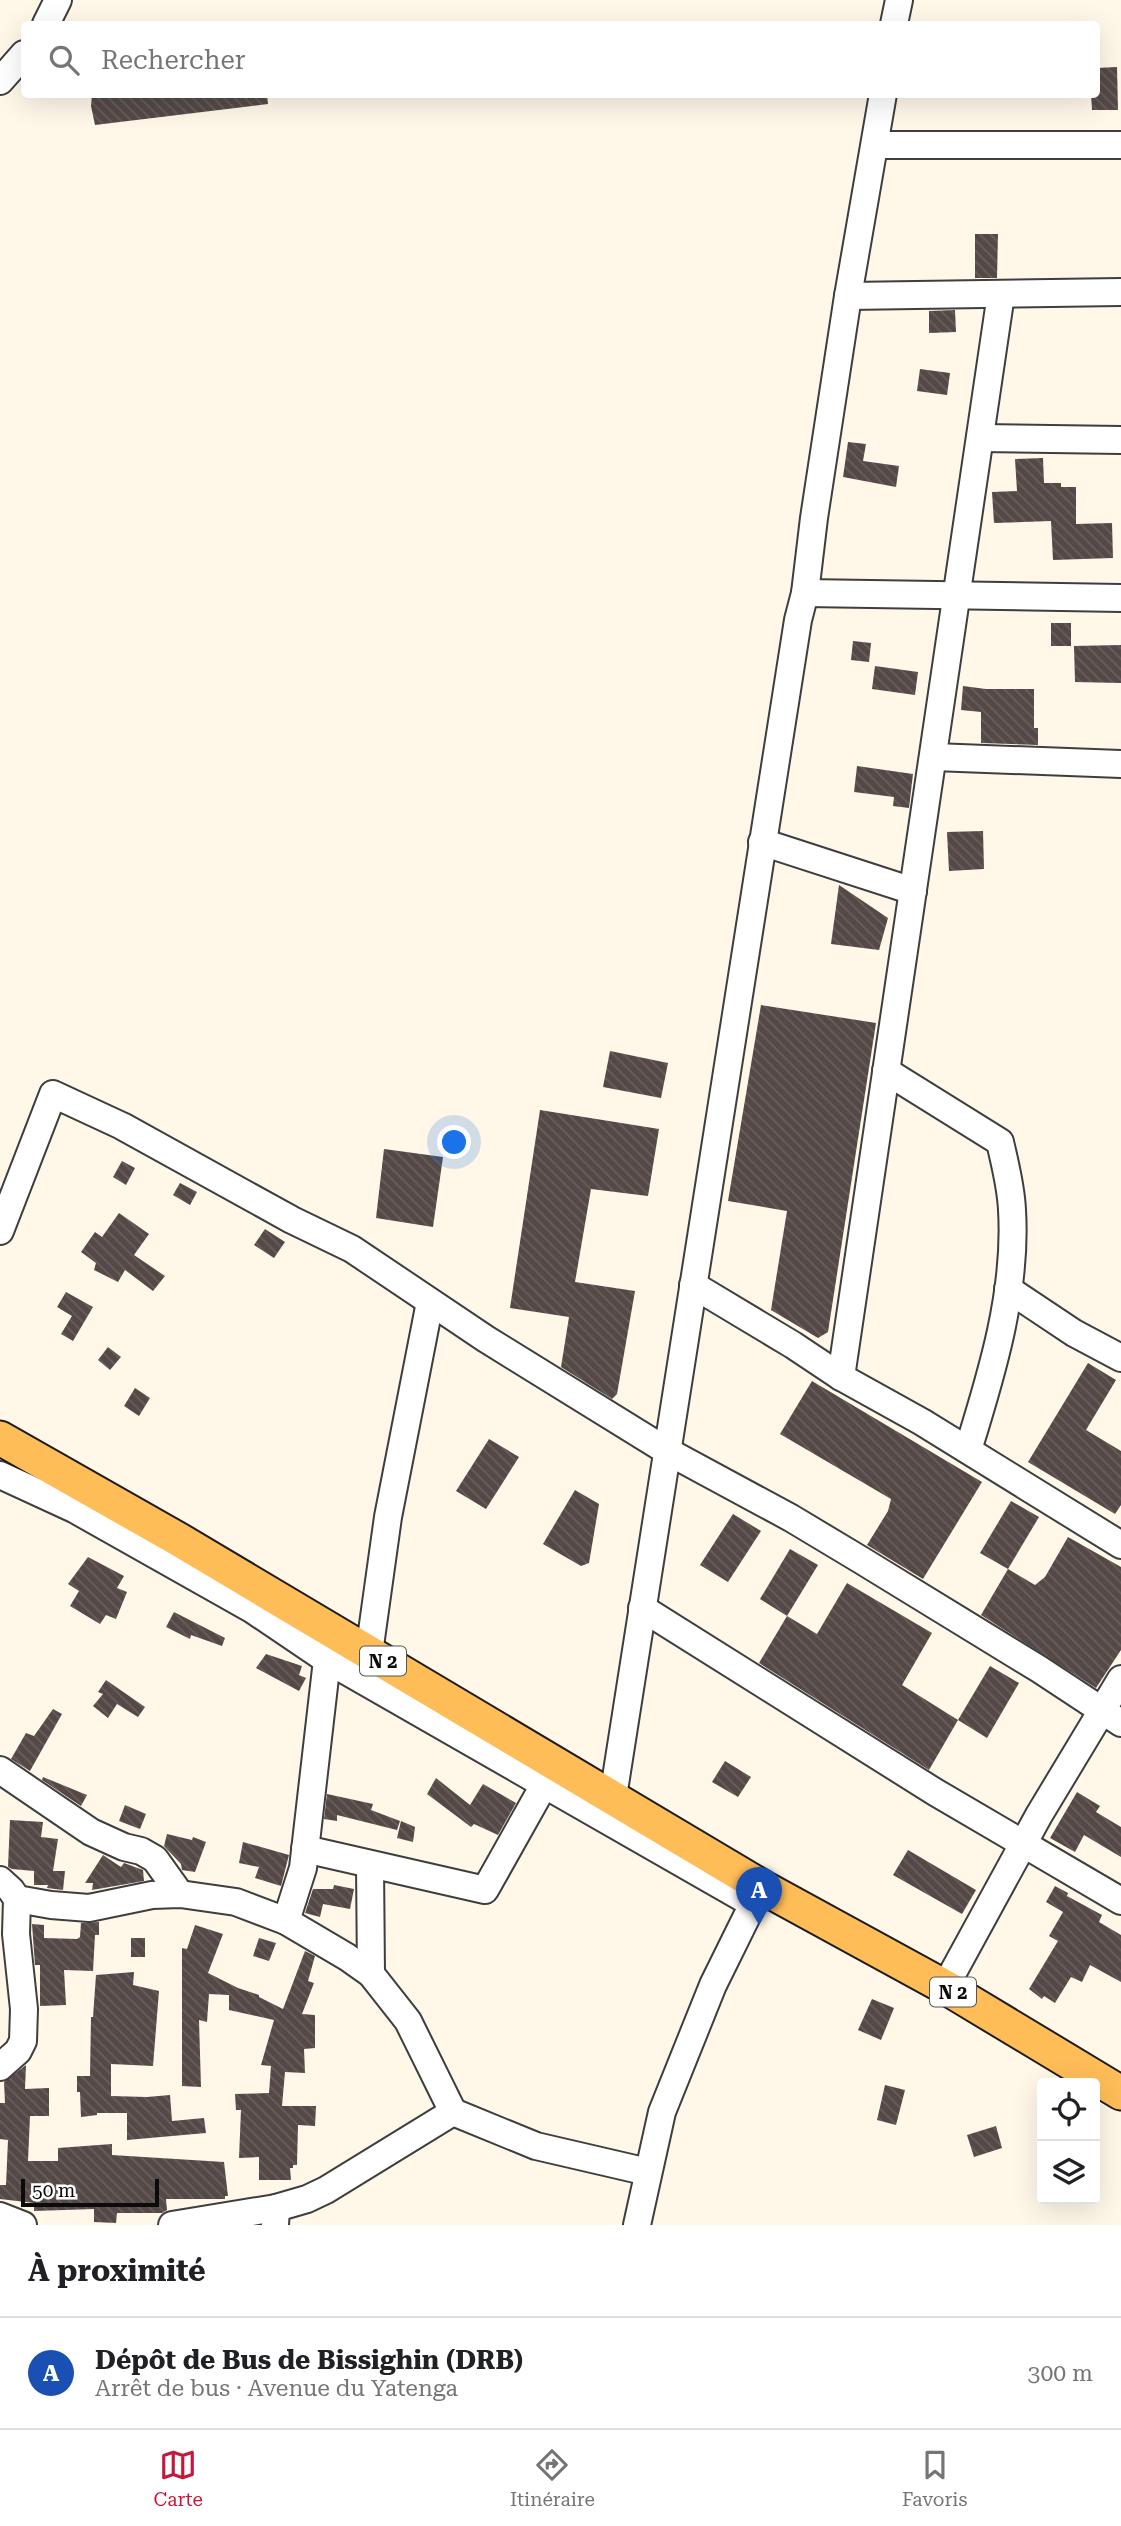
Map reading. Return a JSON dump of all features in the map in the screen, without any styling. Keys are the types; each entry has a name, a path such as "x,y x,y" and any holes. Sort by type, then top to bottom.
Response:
{"main road":[{"name":"N 2","path":"0,1438 176,1538 612,1797 766,1896 944,1987 1121,2093"}],"street":[{"path":"48,21 58,0"},
{"path":"895,21 899,0"},
{"path":"0,81 21,57"},
{"path":"612,1797 762,842 798,620 805,593 848,296 882,98"},
{"path":"875,145 1121,145"},
{"path":"848,296 1121,292"},
{"path":"841,1377 1001,294"},
{"path":"980,438 1121,440"},
{"path":"805,593 1121,598"},
{"path":"934,757 1121,764"},
{"path":"762,842 913,891"},
{"path":"886,1071 1000,1142 1010,1184 1012,1212 1009,1289 986,1391 968,1450"},
{"path":"0,1231 53,1094 122,1126 282,1214 352,1249 430,1302 667,1451 791,1518 1039,1669 1111,1717"},
{"path":"693,1285 1121,1545"},
{"path":"1009,1289 1074,1333 1121,1358"},
{"path":"369,1653 391,1503 430,1302"},
{"path":"0,1475 74,1509 253,1610 327,1660 544,1785 766,1896 713,1985 662,2112 637,2225"},
{"path":"642,1608 936,1792 1121,1901"},
{"path":"286,1921 297,1891 305,1849 327,1660"},
{"path":"944,1987 1023,1843 1111,1717 1121,1679"},
{"path":"3,1783 91,1832 156,1859 180,1894"},
{"path":"305,1849 485,1890 544,1785"},
{"path":"370,1865 371,1974"},
{"path":"0,2067 18,2051 24,2028 16,1934 9,1889 51,1905 89,1908 152,1895 180,1894 236,1902 286,1921 347,1956 371,1974 408,2021 453,2112 536,2146 648,2172"},
{"path":"172,2225 276,2216 326,2190 453,2112"},
{"path":"0,2216 23,2225"}],"building":[{"path":"1117,67 1118,110 1092,110 1091,98 1100,98 1100,68"},
{"path":"92,98 267,98 268,104 95,125"},
{"path":"975,234 998,234 997,278 975,278"},
{"path":"955,310 956,332 929,333 929,311"},
{"path":"920,369 950,373 947,395 917,391"},
{"path":"848,442 866,444 863,461 899,466 896,487 843,477"},
{"path":"1043,458 1044,483 1061,483 1061,487 1076,487 1076,524 1112,523 1113,558 1053,560 1051,521 994,523 992,492 1017,491 1015,459"},
{"path":"1051,623 1071,623 1071,646 1051,646"},
{"path":"853,641 871,643 869,662 851,660"},
{"path":"1121,645 1121,683 1075,682 1074,646"},
{"path":"875,666 918,672 915,695 872,689"},
{"path":"963,686 1034,689 1034,728 1038,728 1038,745 981,743 981,712 961,710"},
{"path":"857,766 913,774 909,808 893,806 894,797 854,792"},
{"path":"983,831 984,869 949,871 947,832"},
{"path":"839,885 888,918 879,950 831,944"},
{"path":"761,1005 876,1023 828,1332 818,1338 771,1310 787,1211 728,1201"},
{"path":"610,1051 668,1063 661,1098 603,1087"},
{"path":"540,1110 659,1129 648,1196 591,1189 575,1282 635,1291 617,1394 612,1399 561,1367 569,1317 510,1308"},
{"path":"384,1149 443,1157 433,1227 376,1218"},
{"path":"122,1161 135,1168 126,1185 113,1177"},
{"path":"180,1183 197,1192 190,1205 173,1195"},
{"path":"119,1213 149,1234 134,1255 165,1276 153,1291 125,1270 118,1282 94,1270 96,1263 81,1252 95,1232 102,1237"},
{"path":"265,1229 285,1242 274,1258 254,1245"},
{"path":"66,1292 93,1307 73,1341 61,1334 72,1316 57,1307"},
{"path":"108,1347 121,1357 110,1370 98,1360"},
{"path":"1088,1363 1116,1380 1086,1430 1121,1451 1121,1505 1115,1514 1028,1462"},
{"path":"812,1381 982,1482 923,1579 867,1545 888,1511 891,1499 780,1434"},
{"path":"135,1388 150,1398 139,1416 124,1406"},
{"path":"489,1439 519,1457 486,1509 456,1491"},
{"path":"575,1490 599,1504 589,1563 581,1566 543,1544"},
{"path":"1011,1501 1039,1517 1008,1569 980,1553"},
{"path":"733,1514 761,1531 728,1582 700,1565"},
{"path":"1068,1537 1121,1567 1121,1650 1096,1688 981,1615 1008,1569 1035,1585 1045,1577"},
{"path":"790,1549 818,1565 787,1616 760,1599"},
{"path":"88,1557 124,1576 117,1588 127,1592 116,1619 106,1615 100,1624 70,1606 79,1591 68,1584"},
{"path":"847,1583 932,1633 902,1685 958,1720 929,1770 759,1663 787,1616 817,1634"},
{"path":"174,1612 225,1638 222,1646 191,1635 190,1639 166,1627"},
{"path":"266,1654 302,1666 299,1675 306,1678 299,1691 256,1668"},
{"path":"990,1666 1019,1683 987,1738 958,1720"},
{"path":"106,1680 145,1707 138,1717 117,1704 108,1718 93,1706 103,1694 98,1692"},
{"path":"53,1709 62,1714 30,1771 11,1759 26,1733 34,1736"},
{"path":"725,1761 751,1777 738,1797 712,1782"},
{"path":"43,1777 87,1795 81,1806 42,1780"},
{"path":"436,1778 470,1805 483,1784 516,1803 498,1835 474,1824 471,1827 427,1794"},
{"path":"1077,1792 1100,1806 1096,1812 1121,1827 1121,1857 1084,1835 1075,1852 1050,1838"},
{"path":"327,1794 373,1804 371,1810 400,1821 397,1830 337,1815 337,1821 324,1819"},
{"path":"125,1805 146,1814 140,1829 119,1821"},
{"path":"10,1820 43,1822 41,1837 58,1839 53,1871 65,1871 63,1890 47,1888 48,1885 34,1885 34,1871 8,1867"},
{"path":"401,1821 415,1827 413,1842 397,1838"},
{"path":"167,1834 192,1840 193,1837 206,1842 195,1872 182,1870 181,1864 164,1846"},
{"path":"243,1842 289,1855 281,1886 255,1878 259,1867 239,1863"},
{"path":"908,1850 976,1890 962,1914 893,1875"},
{"path":"103,1855 121,1867 124,1863 143,1870 144,1881 92,1890 93,1883 85,1883"},
{"path":"334,1885 354,1889 350,1909 323,1904 320,1917 305,1913 313,1889 333,1889"},
{"path":"1055,1886 1068,1893 1067,1896 1102,1915 1099,1922 1121,1935 1121,1982 1090,1965 1082,1982 1071,1977 1055,2003 1044,1996 1042,1999 1029,1989 1058,1941 1049,1936 1063,1912 1046,1902"},
{"path":"99,1922 99,1935 95,1935 93,1971 64,1970 66,2005 40,2006 40,1965 35,1965 32,1924 44,1925 44,1938 77,1939 80,1937 81,1923"},
{"path":"195,1925 223,1934 208,1973 259,1995 283,2009 305,1951 315,1956 308,1981 314,1983 302,2014 315,2015 315,2048 304,2049 305,2073 285,2072 282,2106 316,2106 315,2126 298,2125 297,2165 290,2168 291,2180 259,2180 259,2157 239,2158 241,2110 236,2110 235,2094 269,2093 271,2066 261,2065 274,2020 229,2010 229,1995 209,1994 207,2022 199,2020 201,2087 182,2086 182,1948 187,1949"},
{"path":"131,1938 145,1938 145,1957 131,1957"},
{"path":"259,1938 276,1943 269,1961 253,1956"},
{"path":"134,1972 133,1985 159,1991 153,2066 111,2064 111,2096 170,2095 172,2121 204,2118 206,2133 127,2140 127,2113 97,2113 81,2117 77,2076 90,2076 91,2017 96,1975"},
{"path":"872,1999 894,2008 881,2040 858,2030"},
{"path":"26,2065 25,2089 49,2088 49,2116 30,2116 28,2161 58,2161 58,2148 112,2144 112,2155 224,2162 228,2196 225,2196 225,2199 166,2199 167,2210 162,2213 117,2213 116,2223 94,2222 94,2209 34,2211 34,2203 0,2199 0,2185 6,2185 8,2140 0,2139 0,2103 5,2103 4,2082"},
{"path":"885,2085 905,2090 896,2125 877,2120"},
{"path":"996,2126 1002,2148 974,2157 967,2135"}],"place":[{"name":"Dépôt de Bus de Bissighin (DRB)","path":"759,1925"}]}
